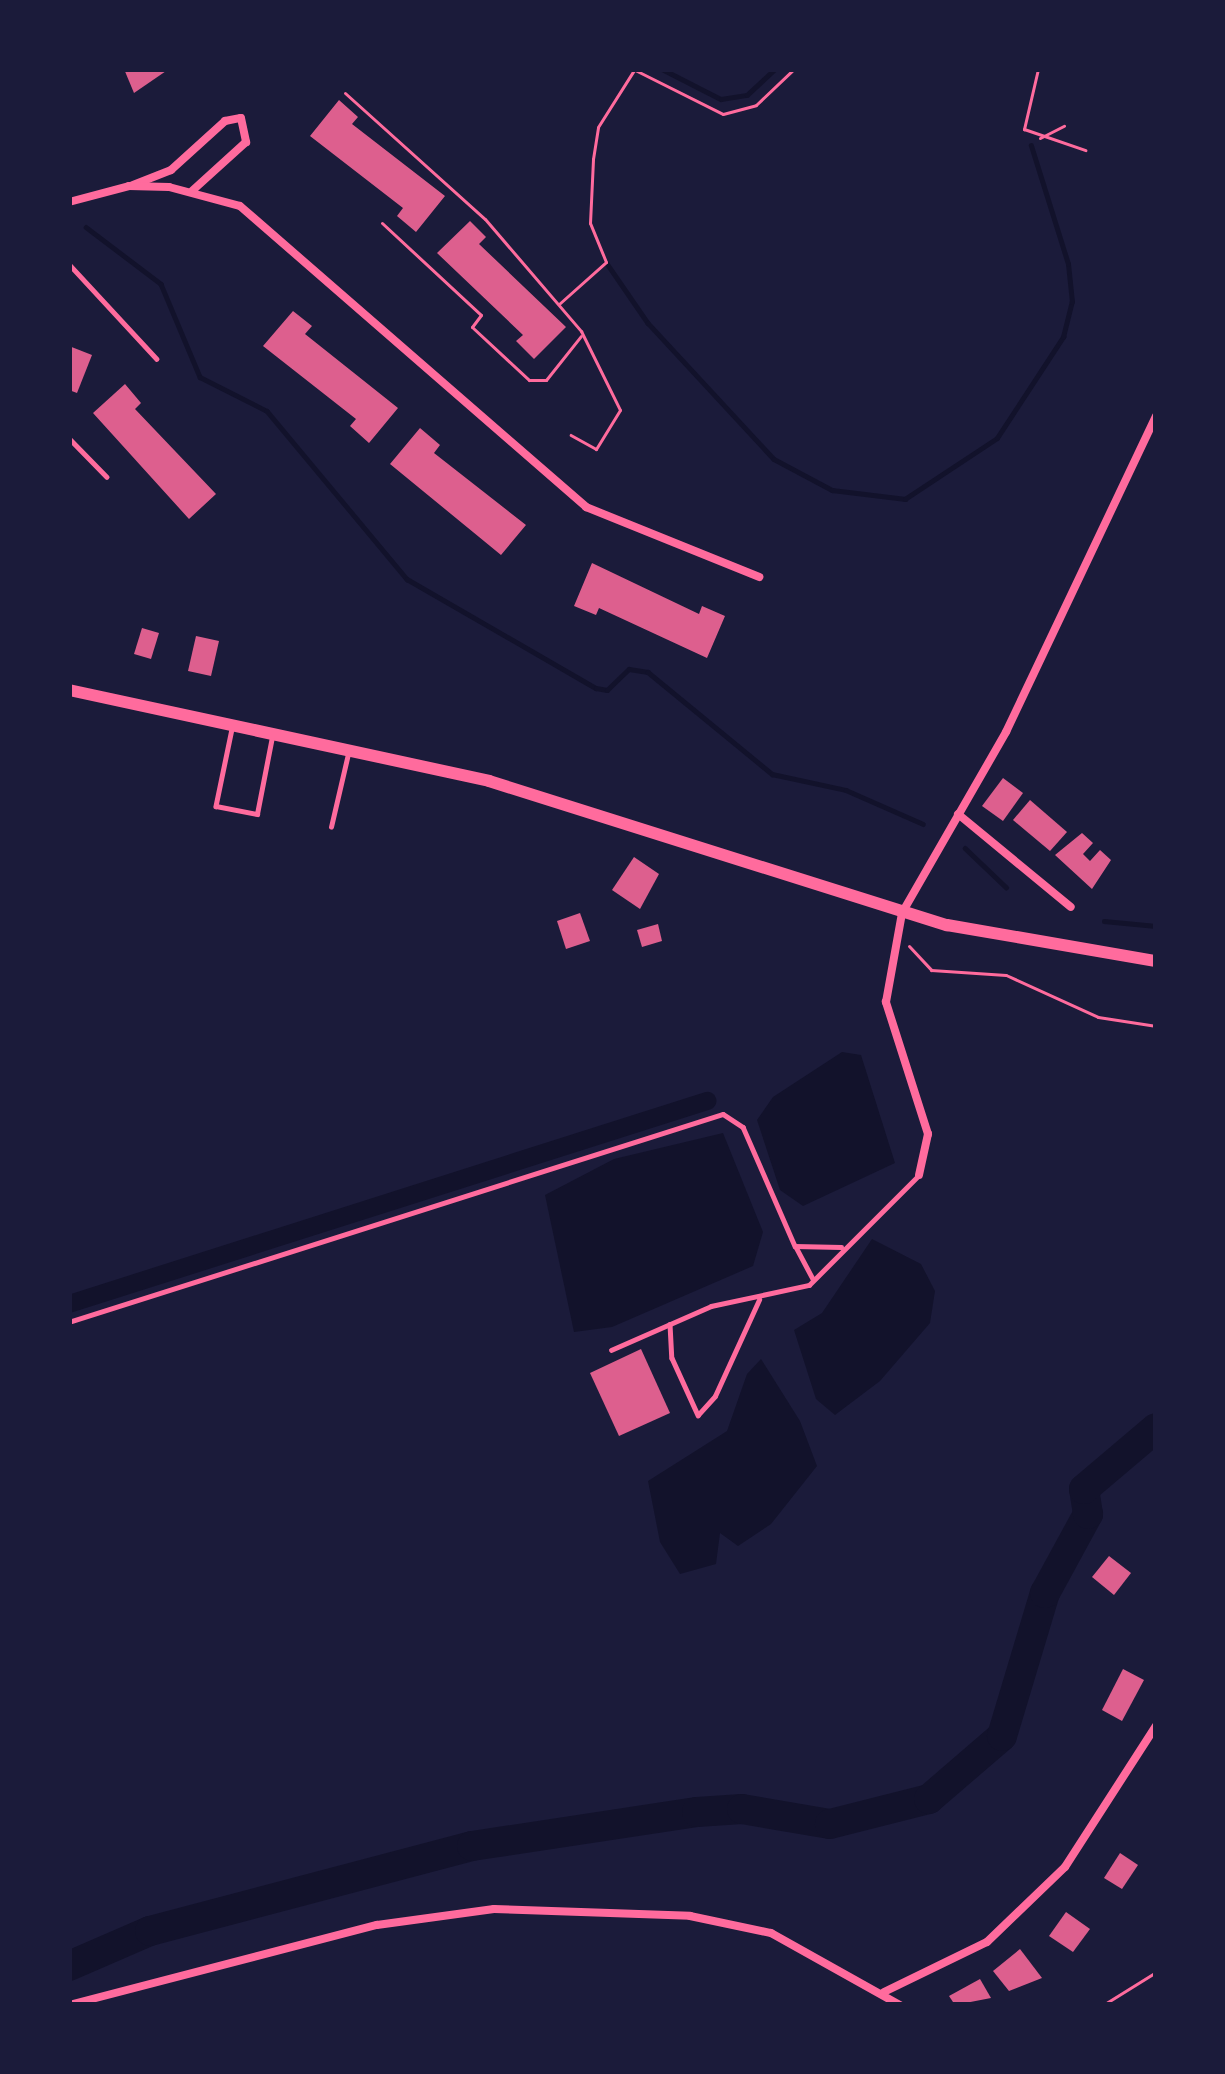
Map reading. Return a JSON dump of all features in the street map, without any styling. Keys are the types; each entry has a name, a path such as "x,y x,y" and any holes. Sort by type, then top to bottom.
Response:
{"main road":[{"path":"69,690 523,790 902,913 1156,961"}],"street":[{"path":"69,202 171,170 224,121 241,118 246,142 191,191"},
{"path":"129,186 191,191 268,223 586,507 759,577"},
{"path":"919,1175 928,1134 886,1001 902,913 1015,715 1156,416"},
{"path":"958,814 1071,907"},
{"path":"882,1993 987,1942 1065,1867 1156,1726"},
{"path":"69,2005 376,1925 494,1909 690,1916 771,1934 900,2005"}],"lane":[{"path":"69,265 157,359"},
{"path":"69,438 106,477"},
{"path":"233,723 216,806 257,814 274,732"},
{"path":"332,827 349,748"},
{"path":"69,1322 723,1114 743,1127 813,1280"},
{"path":"611,1350 736,1299 759,1300 813,1280 841,1247 919,1175"},
{"path":"795,1246 841,1247"},
{"path":"670,1324 672,1358 698,1414 716,1396 759,1300"}],"path":[{"path":"558,305 606,262 590,223 593,159 598,127 634,69 724,114 756,105 794,69"},
{"path":"1038,69 1023,120 1038,139 1085,150"},
{"path":"346,93 485,219 582,335 620,410 596,449 571,435"},
{"path":"1038,139 1064,126"},
{"path":"382,223 481,315 472,327 530,380 546,380 582,335"},
{"path":"909,946 931,970 1006,974 1098,1017 1156,1026"},
{"path":"1103,2005 1156,1972"}],"shaded area":[{"path":"842,1052 861,1055 895,1163 803,1206 780,1190 757,1120 773,1097"},
{"path":"723,1133 763,1232 753,1266 612,1327 574,1332 545,1195 614,1159"},
{"path":"872,1239 921,1264 935,1291 930,1323 880,1381 835,1415 816,1399 794,1330 822,1313"},
{"path":"761,1359 800,1421 817,1466 771,1524 738,1546 720,1533 716,1564 680,1574 660,1542 648,1481 727,1431 747,1374"}],"building":[{"path":"124,69 169,69 134,93"},
{"path":"339,100 358,117 352,124 445,196 416,232 397,216 403,208 310,136"},
{"path":"470,221 486,237 479,244 566,327 534,359 516,341 523,335 437,253"},
{"path":"293,311 312,326 305,334 398,408 369,443 350,426 356,419 263,346"},
{"path":"69,346 92,355 77,393 69,390"},
{"path":"125,384 141,403 135,409 216,494 189,519 93,413"},
{"path":"420,428 440,445 434,453 526,525 501,555 390,464"},
{"path":"592,563 699,614 702,606 725,616 707,658 599,608 596,615 574,606"},
{"path":"142,628 159,633 151,659 134,654"},
{"path":"196,636 219,641 211,676 188,671"},
{"path":"1003,778 1023,793 1003,821 982,806"},
{"path":"1030,800 1067,832 1050,851 1013,820"},
{"path":"1082,833 1093,843 1083,854 1090,861 1100,850 1111,860 1092,889 1055,855"},
{"path":"634,857 659,874 640,909 612,890"},
{"path":"580,913 590,941 566,949 557,921"},
{"path":"658,924 662,941 642,947 637,930"},
{"path":"641,1349 670,1413 619,1436 590,1373"},
{"path":"1109,1556 1131,1573 1114,1595 1092,1577"},
{"path":"1123,1669 1144,1680 1122,1721 1102,1710"},
{"path":"1120,1853 1138,1865 1122,1889 1104,1878"},
{"path":"1066,1912 1090,1929 1073,1952 1049,1936"},
{"path":"1020,1949 1042,1978 1009,1991 993,1971"},
{"path":"980,1979 991,1998 955,2005 949,1996"}],"waterway":[{"path":"662,69 721,99 747,95 775,69"},
{"path":"606,262 648,323 774,459 832,490 905,499 997,438 1063,337 1072,302 1068,264 1031,146"},
{"path":"86,227 161,284 200,377 267,411 407,579 596,688 607,690 629,669 648,672 772,774 846,790 923,824"},
{"path":"965,848 1006,887"},
{"path":"1104,921 1156,926"},
{"path":"69,1304 707,1101"},
{"path":"69,1966 150,1931 472,1846 742,1809 830,1824 929,1799 1002,1736 1045,1593 1088,1514 1084,1489 1156,1428"}]}
